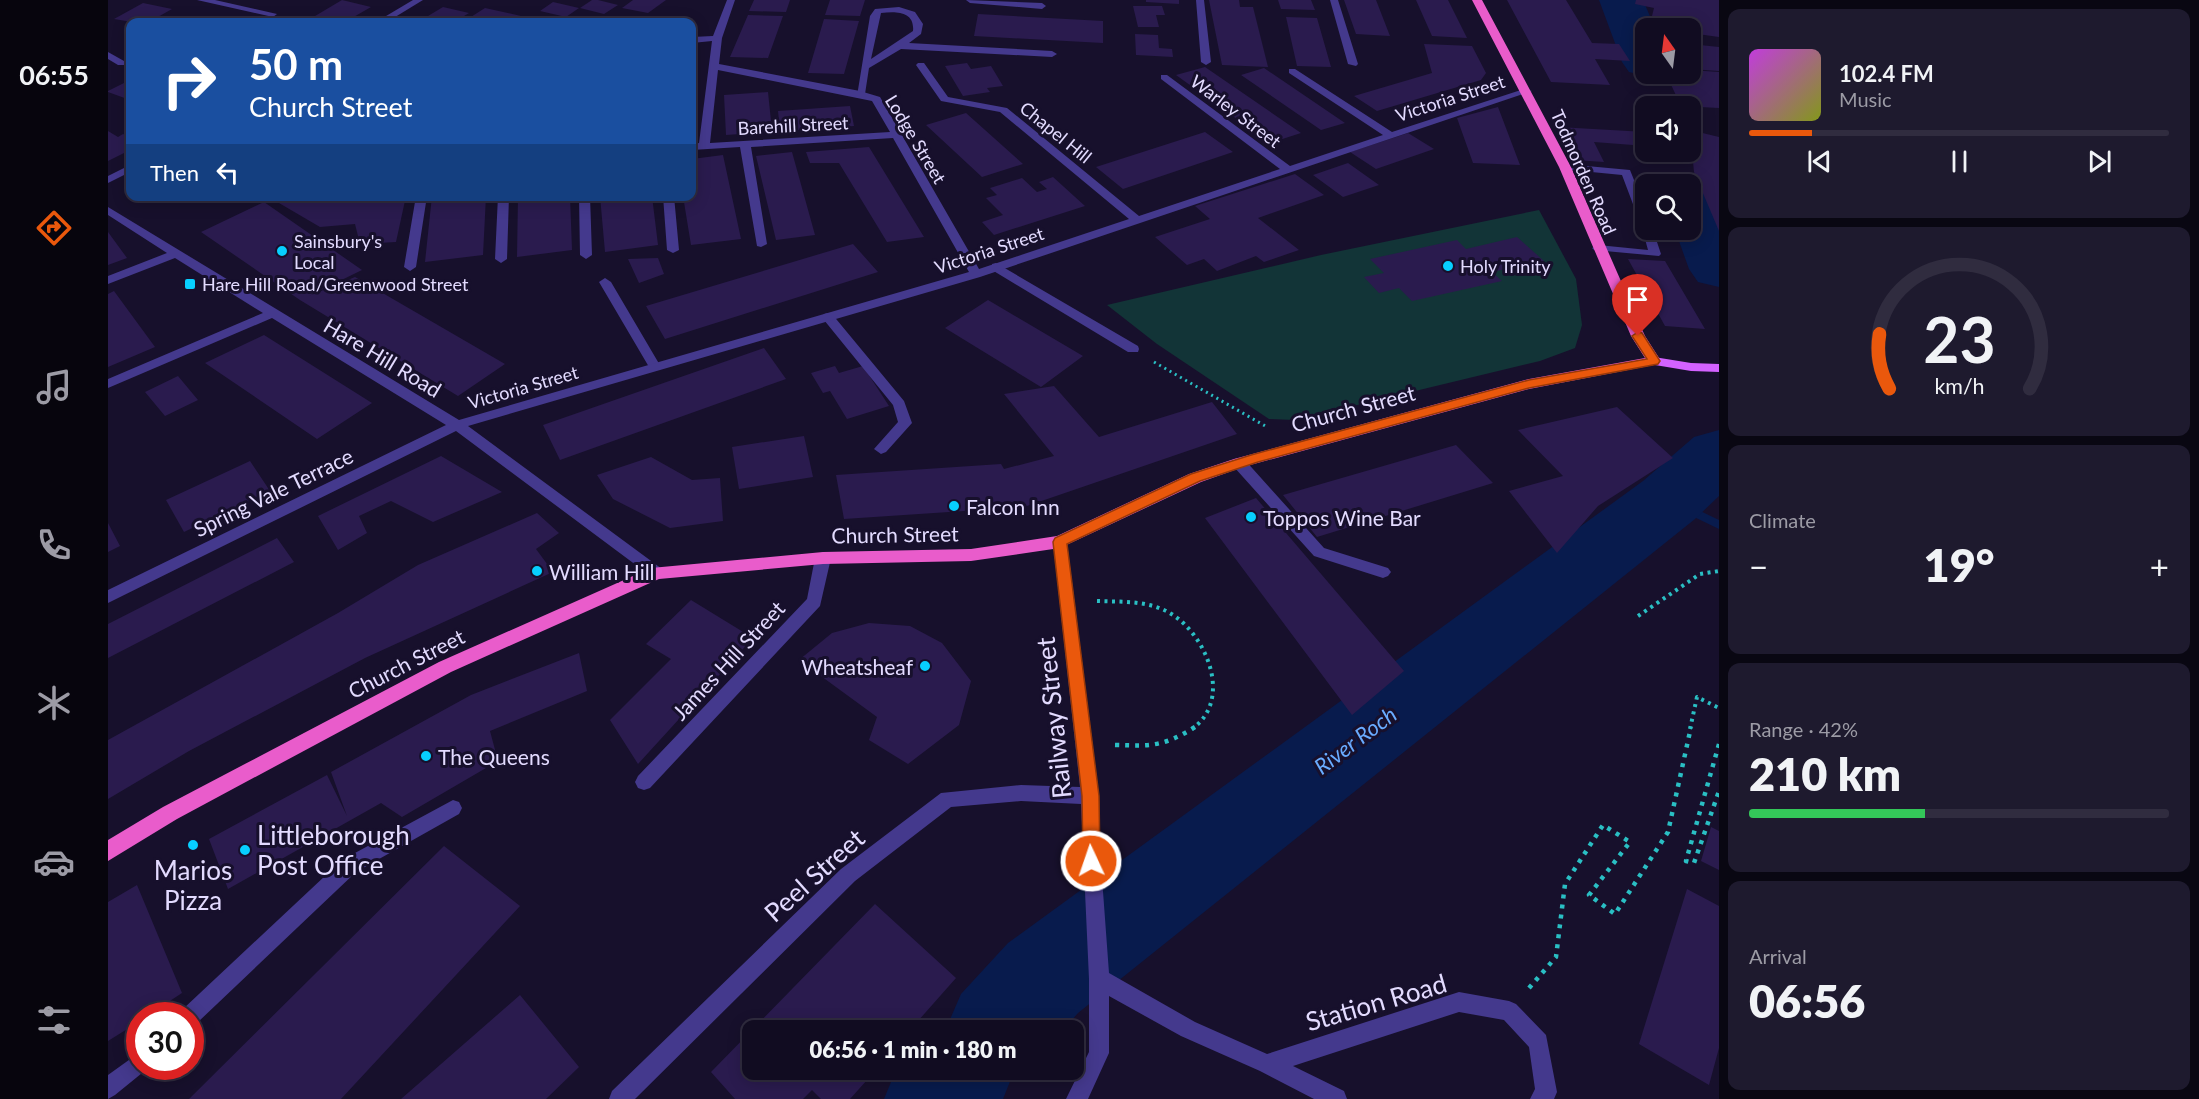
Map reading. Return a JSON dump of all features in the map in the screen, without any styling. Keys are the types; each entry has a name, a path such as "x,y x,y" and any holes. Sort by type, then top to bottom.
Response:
{"highway":[{"name":"Todmorden Road","path":"1477,0 1527,91 1565,167 1598,248 1638,336 1654,361"},
{"name":"Church Street","path":"108,851 170,813 445,667 657,573 823,558 971,555 1060,542 1195,478 1287,448 1529,384 1654,361"}],"main road":[{"name":"Church Street","path":"1654,361 1691,368 1719,368"}],"street":[{"path":"201,0 273,14"},
{"path":"388,18 419,0"},
{"path":"704,146 717,38 731,0"},
{"path":"970,0 1042,6"},
{"path":"1200,0 1206,62"},
{"path":"1334,0 1353,64"},
{"path":"860,93 874,16 878,11 905,10 918,19 920,24 918,32 865,67"},
{"path":"696,40 717,38"},
{"path":"899,46 1052,54"},
{"path":"108,55 121,63"},
{"name":"Chapel Hill","path":"921,65 945,99 1003,110 1137,220"},
{"name":"Lodge Street","path":"714,66 860,93 876,99 976,274"},
{"path":"1292,71 1391,136"},
{"name":"Warley Street","path":"1164,77 1288,170"},
{"name":"Victoria Street","path":"457,425 976,274 1527,91"},
{"name":"Barehill Street","path":"696,147 896,135"},
{"path":"745,144 761,244"},
{"path":"1565,167 1626,172 1635,197"},
{"path":"109,180 126,170"},
{"path":"109,180 126,178"},
{"path":"410,267 421,201"},
{"path":"501,259 504,201"},
{"path":"584,201 586,255"},
{"path":"669,201 674,249"},
{"name":"Hare Hill Road","path":"108,210 457,425 657,573"},
{"path":"1598,248 1655,254 1650,240"},
{"path":"108,280 176,254"},
{"path":"996,267 1133,349"},
{"path":"605,282 655,367"},
{"path":"108,384 273,313"},
{"path":"828,317 899,404 905,423 881,449"},
{"name":"Spring Vale Terrace","path":"108,597 457,425"},
{"path":"1239,463 1319,552 1383,572"},
{"name":"Railway Street","path":"1060,542 1090,796 1090,837 1099,979 1099,1053 1077,1099"},
{"name":"James Hill Street","path":"644,782 814,602 823,558"},
{"name":"Peel Street","path":"620,1099 848,874 947,799 1021,793 1090,796"},
{"path":"204,1003 349,866 453,808"},
{"path":"1099,979 1188,1029 1267,1064 1336,1099"},
{"name":"Station Road","path":"1267,1064 1459,1002 1509,1011"},
{"path":"1509,1011 1539,1042 1546,1092 1541,1099"},
{"path":"108,1088 126,1073"}],"path":[{"path":"1133,349 1268,427 1287,448"},
{"path":"1638,616 1700,574 1719,571"},
{"path":"1067,599 1151,604 1169,612 1204,647 1215,681 1206,713 1196,725 1176,740 1156,746 1084,744"},
{"path":"1509,1011 1556,957 1565,884 1603,825 1630,842 1589,895 1616,914 1668,832 1697,697 1719,708"},
{"path":"1719,744 1686,861 1694,863 1719,791"}],"green space":[{"path":"1539,210 1576,279 1582,325 1575,348 1540,361 1295,420 1269,419 1157,344 1107,305 1321,255"}],"building":[{"path":"342,0 371,7 352,18 312,18"},
{"path":"592,0 618,5 604,14 580,8"},
{"path":"633,0 666,0 648,13 622,8"},
{"path":"754,0 790,0 786,12 749,11"},
{"path":"830,0 865,0 860,16 825,15"},
{"path":"1146,0 1179,0 1179,4 1146,2"},
{"path":"1209,0 1239,0 1240,7 1253,7 1268,67 1222,65"},
{"path":"1278,0 1311,0 1315,10 1281,9"},
{"path":"1344,0 1376,0 1390,36 1356,34"},
{"path":"1416,0 1448,0 1467,38 1432,36"},
{"path":"1507,0 1566,0 1592,43 1619,44 1630,61 1595,59 1610,85 1551,82"},
{"path":"1636,0 1719,0 1719,37 1701,35 1701,18 1652,18 1654,8 1635,4"},
{"path":"553,2 579,8 566,17 540,11"},
{"path":"143,3 172,9 156,18 126,18 126,21 114,19"},
{"path":"1133,6 1162,6 1165,15 1156,15 1159,27 1138,27"},
{"path":"443,7 469,13 461,18 428,16"},
{"path":"485,8 521,16 518,18 469,18"},
{"path":"978,14 1103,21 1103,43 974,36"},
{"path":"748,15 783,16 768,58 730,57"},
{"path":"1286,17 1317,18 1331,67 1297,66"},
{"path":"824,19 859,21 844,74 808,73"},
{"path":"1135,34 1158,35 1159,48 1172,49 1173,57 1136,55"},
{"path":"1424,44 1472,46 1486,73 1481,80 1377,111 1354,96 1432,73"},
{"path":"1701,45 1719,47 1719,71 1701,70"},
{"path":"967,63 971,69 991,66 1003,86 987,88 990,92 963,96 945,66"},
{"path":"1205,67 1301,133 1270,143 1176,75"},
{"path":"1264,68 1345,123 1321,130 1241,75"},
{"path":"1701,71 1719,72 1719,108 1701,107 1701,96 1676,96 1671,84 1701,84"},
{"path":"126,82 126,99 108,91"},
{"path":"768,92 771,121 779,121 778,111 850,106 854,126 726,135 724,95"},
{"path":"1498,107 1520,165 1473,163 1457,118"},
{"path":"966,113 1023,164 982,177 926,125"},
{"path":"1558,127 1635,131 1635,145 1594,142 1604,162 1574,160"},
{"path":"108,131 118,137 123,134 126,135 126,152 108,161"},
{"path":"1205,132 1233,152 1123,189 1096,167"},
{"path":"1408,133 1434,149 1376,169 1350,152"},
{"path":"1701,133 1719,137 1719,231 1701,189 1701,174 1694,172 1693,162 1701,162"},
{"path":"869,147 924,237 887,242 839,163 810,163 806,152"},
{"path":"792,152 815,235 776,240 756,156"},
{"path":"723,155 741,239 691,245 684,201 696,201 696,158"},
{"path":"1348,163 1379,185 1343,197 1313,175"},
{"path":"1295,174 1324,195 1258,218 1299,250 1264,262 1256,256 1217,271 1204,259 1187,265 1155,237 1210,219 1195,206"},
{"path":"1053,177 1085,206 994,235 982,222 1003,215 986,198 997,195 990,188 1022,178 1037,192 1047,189 1039,182"},
{"path":"280,201 405,201 396,242 360,244 355,224 320,227 279,203"},
{"path":"431,201 486,201 483,255 425,262"},
{"path":"518,201 570,201 572,250 517,257"},
{"path":"600,201 653,201 658,245 605,252"},
{"path":"264,202 362,270 309,296 355,277 505,364 458,396 300,300 201,232"},
{"path":"108,232 127,258 108,265"},
{"name":"Holy Trinity","path":"1517,237 1544,261 1492,272 1502,281 1412,301 1399,288 1379,293 1364,277 1384,273 1370,259 1457,240 1466,249"},
{"path":"853,244 878,272 665,339 646,306"},
{"path":"658,258 664,274 639,283 628,259"},
{"path":"1628,259 1665,261 1705,329 1665,326"},
{"path":"114,291 155,347 108,367 108,294"},
{"path":"988,300 1083,356 1041,387 945,328"},
{"path":"264,335 372,403 317,439 205,363"},
{"path":"764,348 786,379 560,460 543,425"},
{"path":"835,366 839,373 863,366 889,406 847,419 830,391 823,393 811,373"},
{"path":"178,376 198,400 165,416 145,392"},
{"path":"1054,386 1099,437 1212,402 1237,434 1024,507 844,519 836,475 1001,464 1004,469 1054,456 1004,394"},
{"path":"1617,407 1673,458 1598,506 1557,553 1509,491 1563,476 1518,430"},
{"path":"804,436 813,477 739,489 732,447"},
{"path":"1456,445 1493,483 1317,537 1283,495"},
{"path":"441,456 502,492 433,522 391,501 359,516 367,533 338,550 318,516"},
{"path":"651,457 692,480 720,478 723,521 670,528 613,499 597,475"},
{"path":"250,461 270,491 184,532 166,500"},
{"path":"1256,498 1404,671 1352,715 1205,518"},
{"path":"537,513 559,533 536,549 553,572 365,658 189,751 108,799 108,740 338,613 418,565"},
{"path":"108,523 120,546 108,552"},
{"path":"277,538 294,562 108,658 108,624"},
{"path":"691,600 753,638 638,764 610,720 671,659 646,644"},
{"path":"869,623 910,626 942,643 971,681 959,725 908,764 869,740 877,717 799,660 832,633"},
{"path":"579,653 587,691 490,731 498,761 402,817 381,803 228,889 209,839 327,775 347,816 331,772 471,695"},
{"path":"1711,827 1719,831 1719,870 1701,861"},
{"path":"444,846 520,906 341,1099 189,1099"},
{"path":"137,885 182,993 168,1002 126,1002 126,1030 108,1041 108,902"},
{"path":"1687,889 1719,906 1719,1048 1709,1085 1639,1044"},
{"path":"875,904 956,978 919,1020 762,1020"},
{"path":"520,995 579,1067 546,1099 401,1099"},
{"path":"742,1040 742,1080 867,1080 850,1099 821,1099 812,1090 803,1099 735,1099 711,1072"}],"waterway":[{"name":"River Roch","path":"1621,0 1635,35"},
{"name":"River Roch","path":"1701,222 1719,269"},
{"name":"River Roch","path":"1006,1020 1043,978 1669,500 1719,455"},
{"path":"1669,500 1719,525"},
{"name":"River Roch","path":"937,1099 954,1080"}],"place":[{"name":"Sainsbury's Local","path":"282,251"},
{"name":"Holy Trinity","path":"1448,266"},
{"name":"Hare Hill Road/Greenwood Street","path":"190,284"},
{"name":"Falcon Inn","path":"954,506"},
{"name":"Toppos Wine Bar","path":"1251,517"},
{"name":"William Hill","path":"537,571"},
{"name":"Wheatsheaf","path":"925,666"},
{"name":"The Queens","path":"426,756"},
{"name":"Marios Pizza","path":"193,845"},
{"name":"Littleborough Post Office","path":"245,850"}],"route":[{"path":"1091,861 1090,796 1060,542 1195,478 1287,448 1529,384 1654,361 1638,336"}]}
